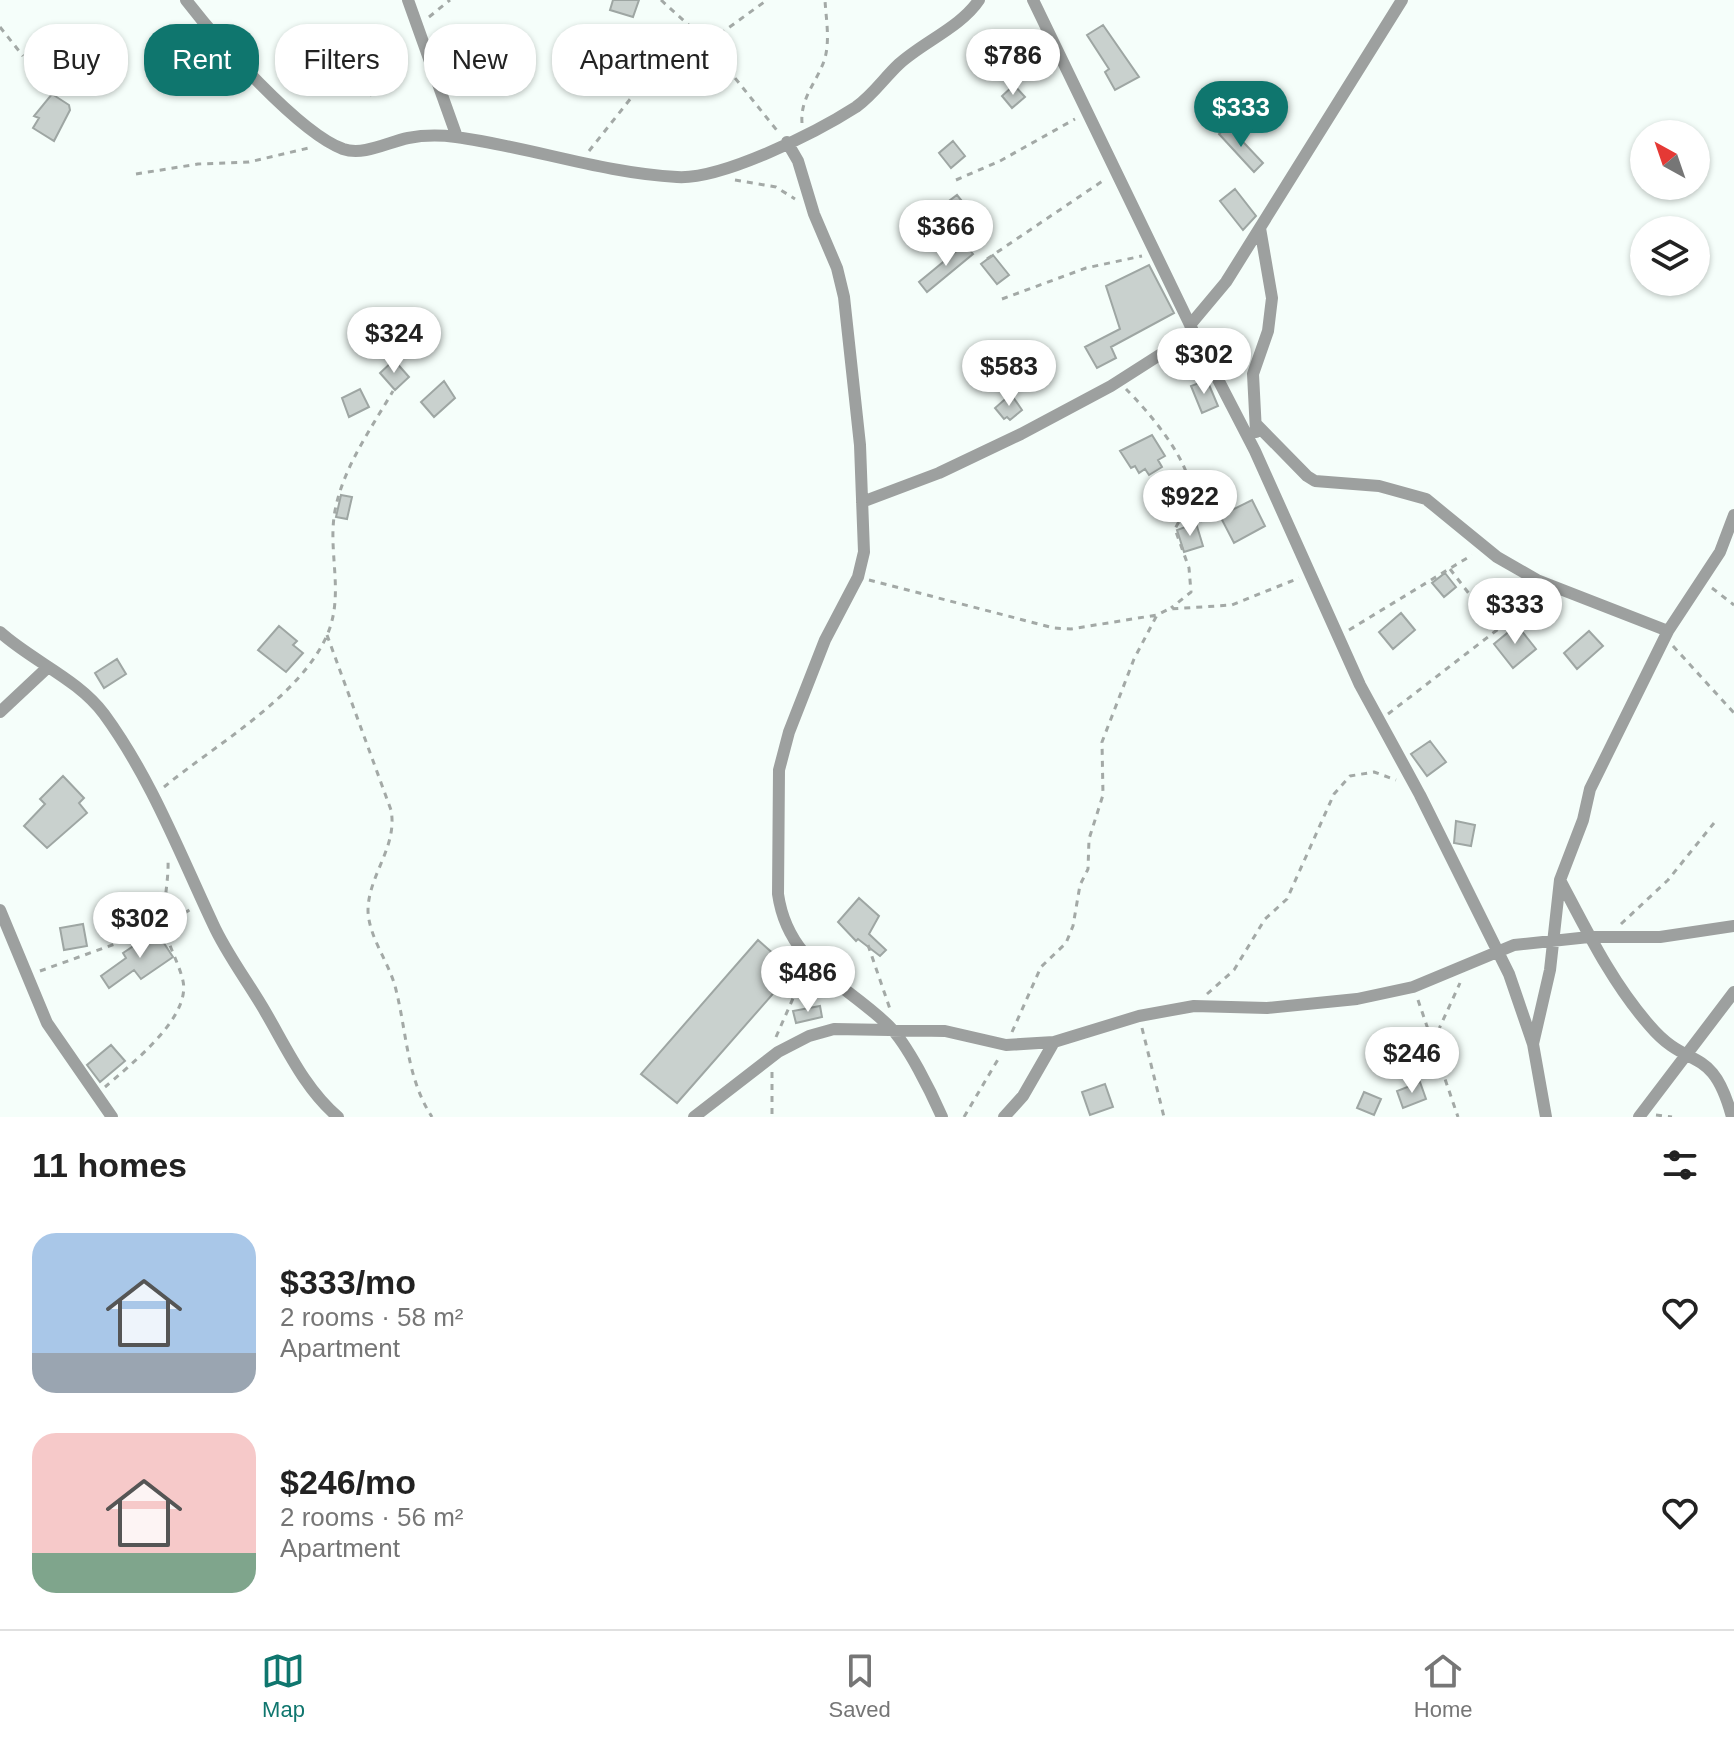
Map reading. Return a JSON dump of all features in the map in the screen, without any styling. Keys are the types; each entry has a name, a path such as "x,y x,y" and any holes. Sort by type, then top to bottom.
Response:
{"street":[{"path":"186,0 226,50 332,144 361,151 411,138 457,137 578,163 679,177 706,176 804,135 857,106 912,52 980,2"},
{"path":"408,0 457,137"},
{"path":"1033,0 1192,329 1255,451 1378,721 1420,795 1517,994 1533,1044 1546,1117"},
{"path":"862,502 980,454 1111,386 1192,329 1226,282 1402,0"},
{"path":"787,142 798,161 814,214 837,268 844,297 860,445 864,552 858,577 825,640 789,732 779,770 779,904 790,935 808,960 890,1027 942,1117"},
{"path":"1255,451 1253,374 1268,331 1272,298 1260,228"},
{"path":"1256,424 1315,481 1379,486 1426,499 1485,546 1537,580 1666,634"},
{"path":"1533,1044 1542,1015 1560,880 1583,820 1590,789 1666,634 1726,540 1734,515"},
{"path":"0,632 79,689 104,713 186,858 213,925 306,1082 338,1117"},
{"path":"0,712 47,668"},
{"path":"1560,880 1589,937 1650,1026 1671,1045 1705,1063 1719,1078 1732,1117"},
{"path":"0,910 47,1023 112,1117"},
{"path":"694,1117 771,1057 809,1036 834,1029 890,1027 945,1031 1006,1045 1054,1042 1139,1016 1194,1006 1267,1008 1357,999 1413,987 1496,950 1554,939 1660,937 1734,926"},
{"path":"1639,1117 1690,1055 1734,992"},
{"path":"1004,1117 1023,1096 1054,1042"}],"path":[{"path":"417,27 450,0"},
{"path":"661,0 688,24"},
{"path":"734,24 767,0"},
{"path":"804,135 803,104 819,72 828,39 825,0"},
{"path":"0,27 23,56"},
{"path":"737,80 787,142"},
{"path":"578,163 632,96"},
{"path":"956,180 1033,144 1088,110"},
{"path":"136,174 177,167 249,162 332,144"},
{"path":"987,259 1116,170"},
{"path":"706,176 776,187 814,214"},
{"path":"1002,299 1086,268 1157,254"},
{"path":"858,577 1054,628 1071,629 1157,615 1169,609 1191,592 1189,568 1175,529 1190,497 1189,480 1162,431 1128,391 1111,386"},
{"path":"152,797 291,685 327,635 336,604 336,507 359,449 393,391"},
{"path":"1338,636 1376,616 1485,546"},
{"path":"1450,569 1497,630"},
{"path":"1169,609 1232,605 1310,574"},
{"path":"1701,579 1734,605"},
{"path":"1378,721 1497,630 1537,580"},
{"path":"964,1117 1006,1045 1041,967 1066,943 1073,926 1080,885 1088,869 1091,829 1103,795 1102,742 1119,694 1157,615"},
{"path":"1666,634 1734,713"},
{"path":"327,635 391,810 394,826 368,910 396,990 417,1086 432,1117"},
{"path":"1194,1006 1234,970 1265,919 1287,899 1334,794 1350,776 1374,772 1398,781"},
{"path":"1607,938 1668,880 1714,823"},
{"path":"96,1094 148,1048 178,1010 184,983 165,926 168,851"},
{"path":"25,976 165,926 204,901"},
{"path":"868,945 889,1003 890,1027"},
{"path":"772,1117 771,1057 778,1026 808,960"},
{"path":"1433,1042 1452,1006 1464,964"},
{"path":"1413,987 1458,1117"},
{"path":"1139,1016 1164,1117"}],"building":[{"path":"613,0 639,0 633,17 610,10"},
{"path":"1103,25 1139,77 1115,90 1105,72 1109,69 1087,35"},
{"path":"1014,85 1025,97 1012,108 1002,96"},
{"path":"50,96 69,105 70,110 54,141 33,128 39,118 34,116"},
{"path":"1228,126 1263,163 1254,172 1219,134"},
{"path":"953,141 965,156 951,168 939,153"},
{"path":"1235,189 1256,216 1243,230 1220,201"},
{"path":"957,195 978,221 962,234 941,207"},
{"path":"965,244 973,254 927,292 919,282"},
{"path":"993,255 1009,275 997,284 981,264"},
{"path":"1149,265 1174,313 1111,347 1116,358 1097,368 1085,347 1120,329 1106,286"},
{"path":"394,360 409,377 395,390 380,373"},
{"path":"1207,380 1218,406 1202,413 1191,386"},
{"path":"444,381 455,398 434,417 421,402"},
{"path":"360,389 369,407 349,417 342,398"},
{"path":"1011,394 1022,410 1010,420 1007,417 1004,419 995,408"},
{"path":"1152,435 1165,456 1158,460 1162,467 1149,475 1145,469 1139,473 1135,466 1131,468 1120,451"},
{"path":"341,495 352,497 347,519 336,517"},
{"path":"1252,500 1265,526 1234,543 1220,516"},
{"path":"1214,504 1218,517 1202,521 1198,508"},
{"path":"1196,523 1203,546 1184,552 1177,530"},
{"path":"1445,573 1456,587 1444,597 1432,583"},
{"path":"1401,613 1415,630 1393,649 1379,632"},
{"path":"1517,625 1536,649 1513,668 1494,644"},
{"path":"279,626 297,641 293,645 303,653 286,672 258,650"},
{"path":"1589,631 1603,646 1577,669 1564,653"},
{"path":"117,659 126,674 104,688 95,673"},
{"path":"1430,741 1446,762 1427,776 1411,754"},
{"path":"63,776 84,798 79,803 87,813 47,848 24,826 45,804 40,799"},
{"path":"1456,821 1475,825 1471,846 1454,843"},
{"path":"859,898 879,916 869,934 886,950 880,956 858,939 856,941 838,922"},
{"path":"83,924 87,946 64,950 60,928"},
{"path":"156,931 173,957 141,979 134,970 109,988 101,976 126,958 123,953"},
{"path":"758,940 793,971 677,1103 641,1074"},
{"path":"820,1006 822,1017 796,1023 793,1011"},
{"path":"111,1045 125,1061 100,1082 87,1065"},
{"path":"1420,1082 1426,1099 1403,1108 1397,1091"},
{"path":"1105,1084 1113,1107 1090,1115 1082,1092"},
{"path":"1364,1092 1381,1099 1374,1115 1357,1108"}]}
